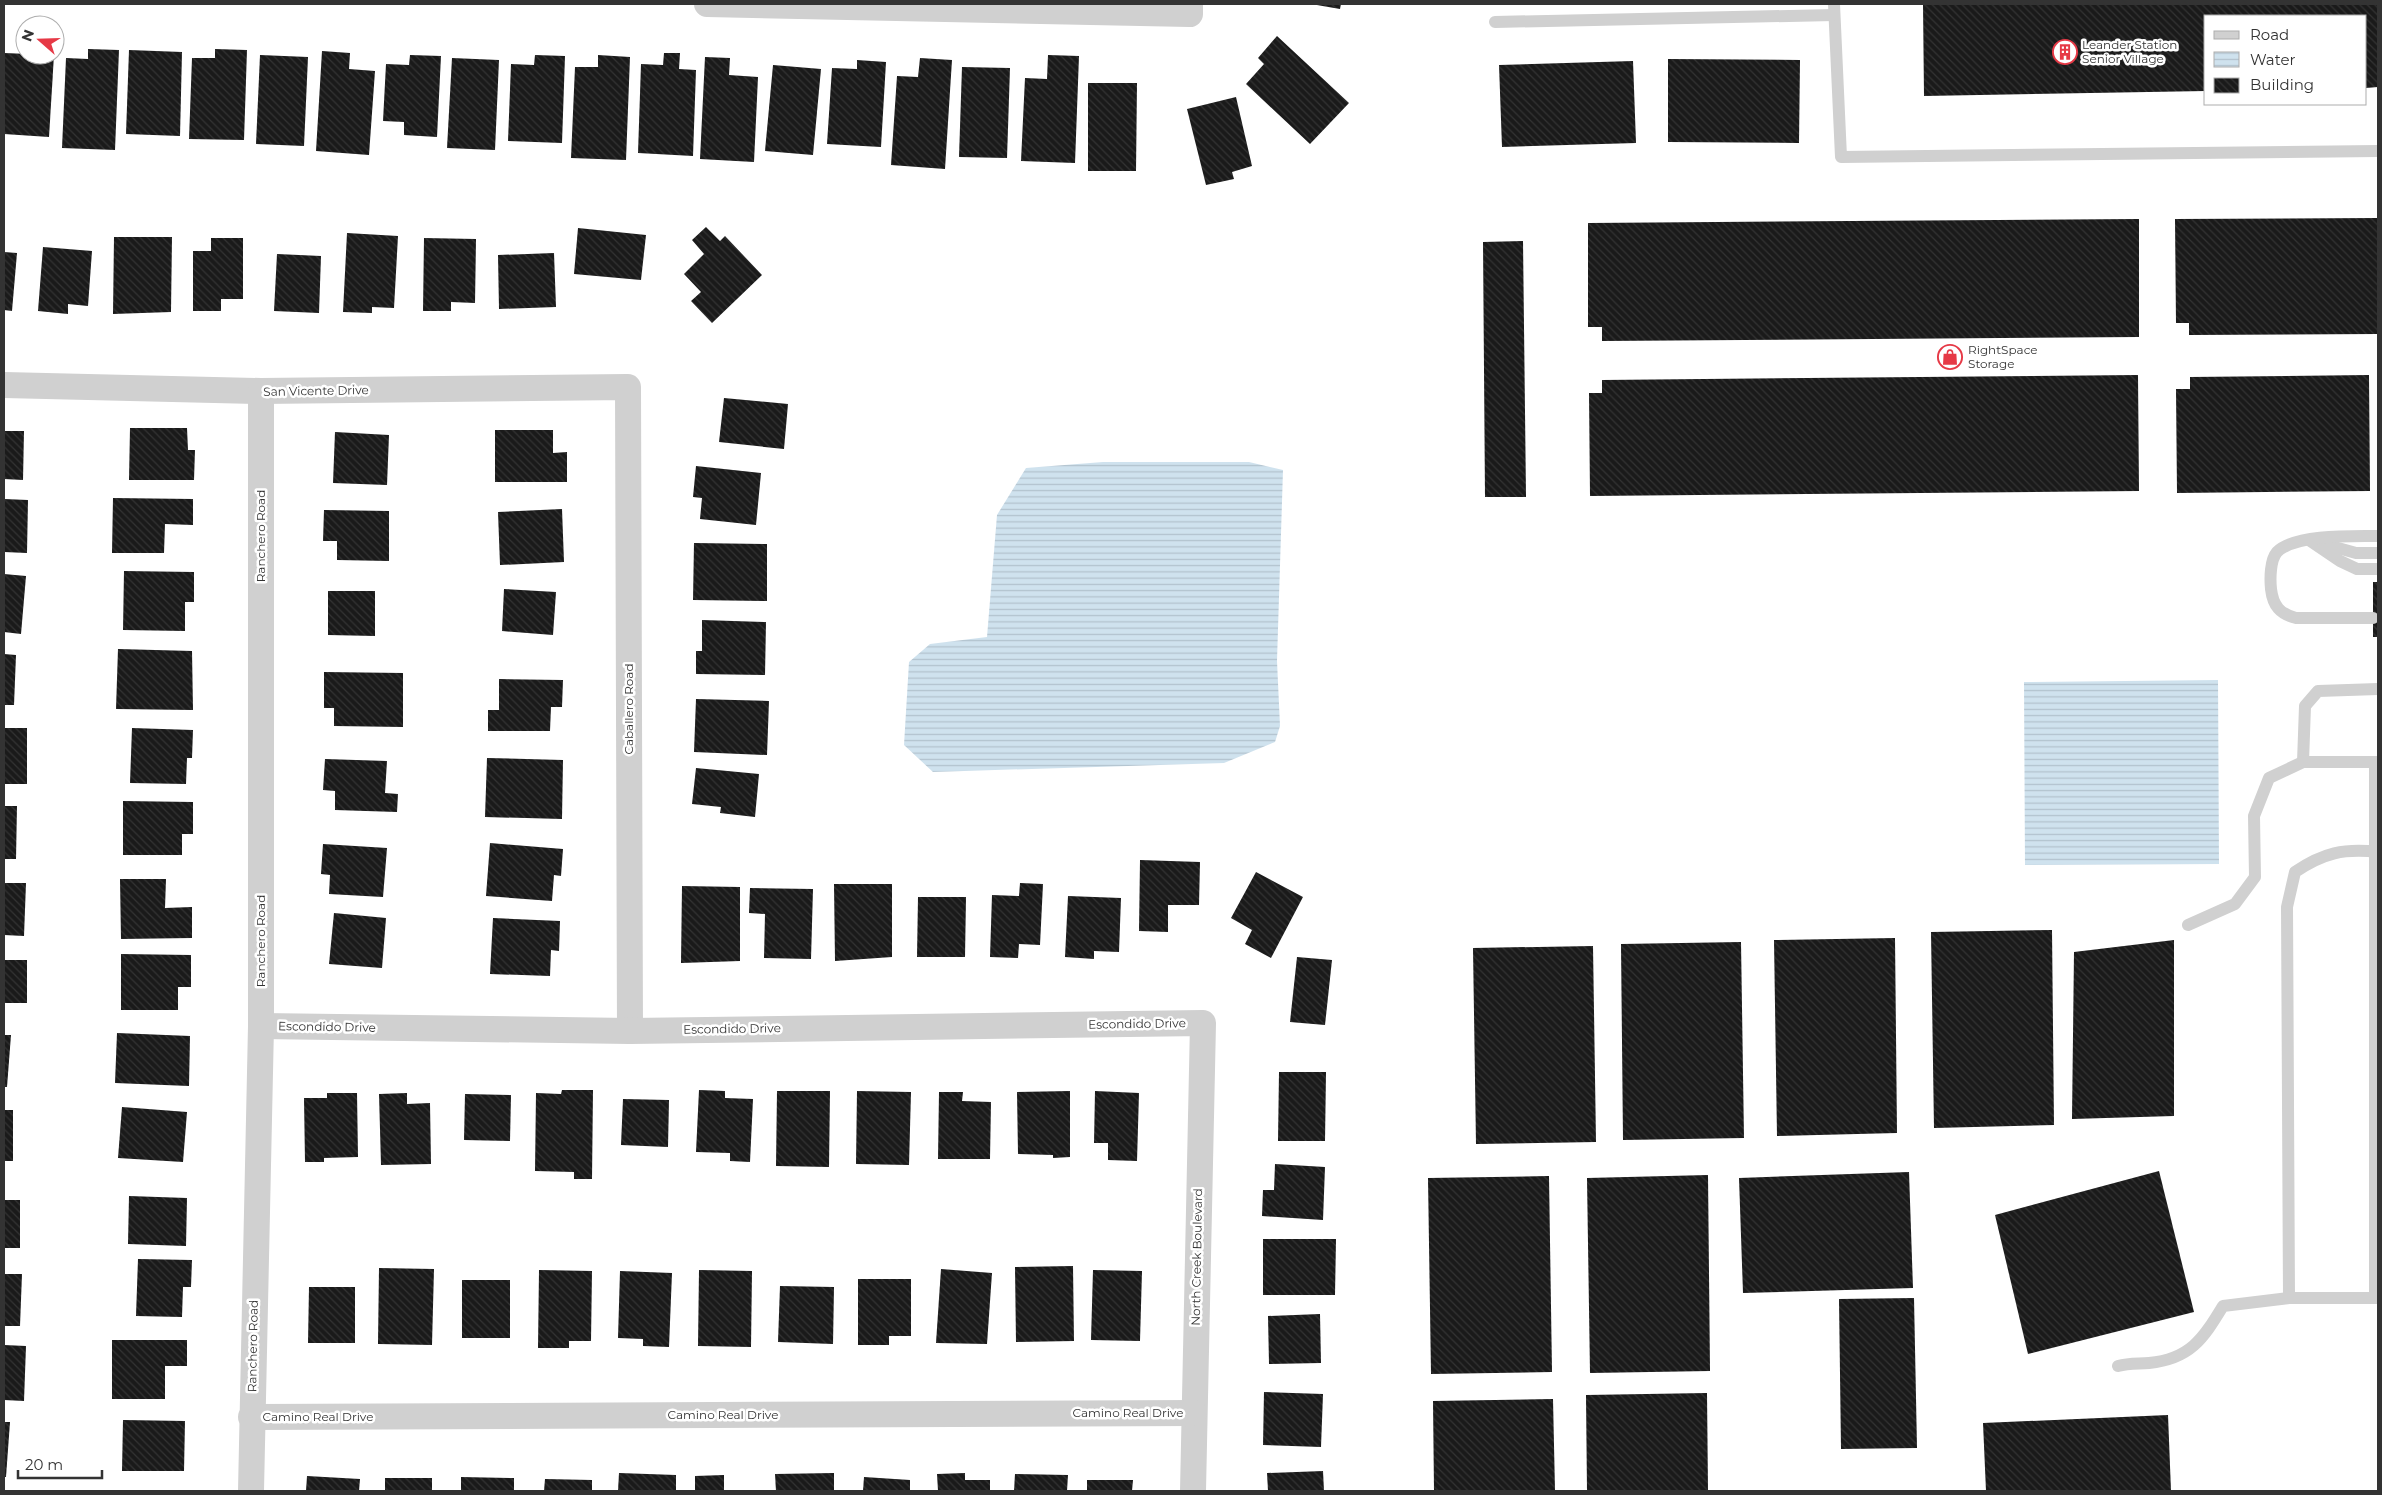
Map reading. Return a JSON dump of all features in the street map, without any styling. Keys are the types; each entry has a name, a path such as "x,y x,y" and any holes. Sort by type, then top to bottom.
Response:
{"street":[{"path":"707,4 1190,9"},
{"name":"San Vicente Drive","path":"4,386 261,391 628,387"},
{"name":"Caballero Road","path":"628,387 630,1031"},
{"name":"Ranchero Road","path":"251,1491 261,1026 261,391"},
{"name":"Escondido Drive","path":"261,1026 630,1031 1203,1023"},
{"name":"North Creek Boulevard","path":"1193,1491 1203,1023"},
{"name":"Camino Real Drive","path":"252,1417 1194,1413"}],"lane":[{"path":"1495,22 1834,9 1841,157 2378,151"},
{"path":"2373,618 2296,618 2286,616 2277,608 2272,599 2270,577 2276,553 2289,543 2378,536"},
{"path":"2309,540 2356,553 2378,553"},
{"path":"2309,540 2340,562 2357,569 2378,569"},
{"path":"2303,762 2305,706 2318,691 2378,689"},
{"path":"2118,1366 2173,1359 2194,1347 2208,1330 2223,1306 2289,1298 2377,1298 2376,762 2303,762 2269,778 2254,816 2255,877 2235,904 2188,924"},
{"path":"2289,1298 2287,907 2294,872 2315,859 2339,852 2376,852"}],"water":[{"path":"1103,462 1249,462 1283,470 1277,661 1280,726 1275,742 1224,763 933,772 904,745 909,662 930,644 987,637 997,515 1026,468"},
{"path":"2218,680 2219,864 2025,865 2024,682"}],"building":[{"path":"1311,4 1341,4 1340,9"},
{"name":"Leander Station Senior Village","path":"1923,4 2378,4 2378,87 2367,88 2367,15 2204,15 2204,91 1924,96"},
{"path":"1277,36 1349,103 1310,144 1246,84 1264,64 1258,58"},
{"path":"88,49 119,50 115,150 62,148 66,58 88,59"},
{"path":"215,49 247,50 244,140 189,139 192,58 215,58"},
{"path":"129,50 182,52 180,136 126,134"},
{"path":"322,51 350,53 349,69 375,71 369,155 316,151"},
{"path":"4,53 15,53 15,65 53,65 49,137 4,134"},
{"path":"664,53 680,53 679,69 696,70 693,156 638,153 641,64 663,65"},
{"path":"260,55 308,57 304,146 256,144"},
{"path":"410,55 441,56 437,137 404,135 404,122 383,121 386,64 409,65"},
{"path":"535,55 565,56 562,143 508,141 511,64 534,65"},
{"path":"598,55 630,57 626,160 571,158 575,67 598,67"},
{"path":"1048,55 1079,56 1075,163 1021,161 1025,78 1047,79"},
{"path":"705,57 730,58 729,75 758,77 754,162 700,159"},
{"path":"452,58 499,60 495,150 447,148"},
{"path":"920,58 952,60 945,169 891,165 897,76 918,77"},
{"path":"1668,59 1800,60 1799,143 1668,142"},
{"path":"857,60 886,62 881,147 827,144 832,68 857,69"},
{"path":"1633,61 1636,143 1502,147 1499,65"},
{"path":"773,65 821,69 813,155 765,151"},
{"path":"962,67 1010,68 1007,158 959,157"},
{"path":"1088,83 1137,83 1136,171 1088,171"},
{"path":"1236,97 1252,166 1232,172 1234,179 1206,185 1187,109"},
{"path":"2378,218 2378,334 2189,335 2189,323 2176,323 2175,219"},
{"path":"2139,219 2139,337 1602,341 1602,327 1588,327 1588,223"},
{"path":"706,227 720,241 725,236 762,275 712,323 691,301 701,292 684,274 704,254 692,240"},
{"path":"578,228 646,235 641,280 574,274"},
{"path":"347,233 398,236 394,308 372,307 372,313 343,312"},
{"path":"114,237 172,237 171,312 113,314"},
{"path":"211,238 243,238 243,299 221,299 221,311 193,311 193,251 211,251"},
{"path":"424,238 476,239 475,303 451,302 451,311 423,311"},
{"path":"1523,241 1526,497 1485,497 1483,242"},
{"path":"43,247 92,251 88,306 68,304 68,314 38,311"},
{"path":"4,252 17,253 12,311 4,310"},
{"path":"554,253 556,307 499,309 498,255"},
{"path":"277,254 321,256 319,313 274,311"},
{"path":"2138,375 2139,491 1590,496 1589,393 1602,393 1602,380"},
{"path":"2369,375 2370,491 2177,493 2176,389 2190,389 2190,377"},
{"path":"724,398 788,404 784,449 719,442"},
{"path":"130,428 187,428 188,450 195,450 194,480 129,480"},
{"path":"495,430 553,430 553,453 567,452 567,482 495,482"},
{"path":"4,431 24,431 23,480 4,479"},
{"path":"335,432 389,435 387,485 333,483"},
{"path":"696,466 761,473 756,525 700,519 702,498 693,497"},
{"path":"113,498 193,499 193,525 165,524 164,553 112,553"},
{"path":"4,499 28,500 27,553 4,552"},
{"path":"562,509 564,562 500,565 498,512"},
{"path":"324,510 389,511 389,561 337,560 337,541 323,541"},
{"path":"694,543 767,544 767,601 693,600"},
{"path":"124,571 194,572 194,602 185,602 185,631 123,630"},
{"path":"4,574 26,576 21,634 4,632"},
{"path":"2373,582 2378,582 2378,637 2373,637"},
{"path":"504,589 556,592 553,635 502,631"},
{"path":"328,591 375,591 375,636 328,635"},
{"path":"702,620 766,622 765,675 696,674 696,651 702,651"},
{"path":"118,649 192,651 193,710 116,709"},
{"path":"4,654 16,655 14,705 4,705"},
{"path":"324,672 403,673 403,727 334,726 334,708 324,708"},
{"path":"499,679 563,680 562,707 551,707 550,731 488,731 488,710 499,710"},
{"path":"696,699 769,701 767,755 694,752"},
{"path":"4,728 27,728 27,784 4,784"},
{"path":"132,728 193,730 192,758 187,758 186,784 130,783"},
{"path":"487,758 563,760 562,819 485,817"},
{"path":"325,759 387,761 385,793 398,794 397,812 335,810 335,791 323,790"},
{"path":"696,768 759,774 755,817 720,813 721,807 692,804"},
{"path":"123,801 193,802 193,834 182,834 182,855 123,855"},
{"path":"4,806 17,806 16,859 4,859"},
{"path":"490,843 563,849 561,876 554,875 552,901 486,896"},
{"path":"323,844 387,848 383,897 329,894 330,875 321,874"},
{"path":"1140,860 1200,862 1199,905 1168,905 1168,932 1139,931"},
{"path":"1256,872 1303,897 1271,958 1245,944 1252,930 1231,918"},
{"path":"120,879 166,879 165,908 192,907 192,938 121,939"},
{"path":"4,883 26,883 24,936 4,935"},
{"path":"1020,883 1043,884 1040,945 1019,944 1018,958 990,957 992,895 1019,896"},
{"path":"834,884 892,884 892,957 835,961"},
{"path":"682,886 740,887 740,961 681,963"},
{"path":"750,888 813,889 811,959 764,958 765,914 749,913"},
{"path":"1068,896 1121,898 1119,952 1094,951 1094,959 1065,957"},
{"path":"918,897 966,897 965,957 917,957"},
{"path":"334,913 386,918 382,968 329,964"},
{"path":"493,918 560,921 559,951 551,950 550,976 490,974"},
{"path":"2052,930 2054,1125 1934,1128 1931,932"},
{"path":"1895,938 1897,1133 1777,1136 1774,940"},
{"path":"2174,940 2174,1116 2072,1119 2074,952"},
{"path":"1741,942 1744,1138 1623,1140 1621,944"},
{"path":"1593,946 1596,1142 1476,1144 1473,948"},
{"path":"121,954 191,955 191,987 178,987 178,1010 121,1010"},
{"path":"1297,957 1332,960 1325,1025 1290,1022"},
{"path":"4,960 27,960 27,1003 4,1003"},
{"path":"117,1033 190,1036 189,1086 115,1083"},
{"path":"4,1035 11,1035 7,1087 4,1087"},
{"path":"1279,1072 1326,1072 1325,1141 1278,1141"},
{"path":"562,1090 593,1090 592,1179 574,1179 574,1172 535,1171 536,1093 561,1094"},
{"path":"699,1090 725,1091 725,1098 753,1099 750,1162 730,1161 730,1153 696,1152"},
{"path":"777,1091 830,1091 829,1167 776,1166"},
{"path":"857,1091 911,1092 909,1165 856,1164"},
{"path":"1070,1091 1070,1157 1053,1158 1053,1155 1018,1154 1017,1092"},
{"path":"1095,1091 1139,1093 1137,1161 1108,1160 1108,1143 1094,1143"},
{"path":"939,1092 963,1092 962,1101 991,1102 990,1159 938,1159"},
{"path":"327,1093 357,1093 358,1157 324,1158 324,1162 305,1162 304,1098 327,1098"},
{"path":"407,1093 407,1104 430,1103 431,1164 381,1165 379,1094"},
{"path":"465,1094 511,1095 510,1141 464,1140"},
{"path":"623,1099 669,1100 668,1147 621,1145"},
{"path":"122,1107 187,1112 183,1162 118,1158"},
{"path":"4,1110 13,1110 13,1161 4,1161"},
{"path":"1275,1164 1325,1167 1323,1220 1262,1216 1263,1190 1274,1190"},
{"path":"2159,1171 2194,1312 2028,1354 1995,1215"},
{"path":"1909,1172 1913,1288 1743,1293 1739,1178"},
{"path":"1708,1175 1710,1371 1590,1373 1587,1178"},
{"path":"1549,1176 1552,1372 1431,1374 1428,1178"},
{"path":"129,1196 187,1198 186,1246 128,1244"},
{"path":"4,1200 20,1200 20,1248 4,1248"},
{"path":"1263,1239 1336,1239 1335,1295 1263,1295"},
{"path":"138,1259 192,1260 191,1287 183,1287 182,1317 136,1316"},
{"path":"1073,1266 1074,1341 1016,1342 1015,1267"},
{"path":"379,1268 434,1269 432,1345 378,1344"},
{"path":"941,1269 992,1273 987,1344 936,1343"},
{"path":"539,1270 592,1271 591,1341 569,1341 569,1348 538,1348"},
{"path":"699,1270 752,1271 751,1347 698,1346"},
{"path":"1093,1270 1142,1271 1140,1341 1091,1340"},
{"path":"620,1271 672,1273 669,1347 643,1346 643,1339 618,1338"},
{"path":"4,1274 22,1274 20,1326 4,1326"},
{"path":"858,1279 911,1279 911,1336 889,1336 889,1345 858,1345"},
{"path":"462,1280 510,1280 510,1338 462,1338"},
{"path":"780,1286 834,1287 833,1344 778,1342"},
{"path":"309,1287 355,1287 355,1343 308,1343"},
{"path":"1914,1298 1917,1448 1841,1449 1839,1299"},
{"path":"1320,1314 1321,1363 1269,1364 1268,1316"},
{"path":"112,1340 187,1340 187,1366 165,1366 165,1399 112,1399"},
{"path":"4,1345 26,1346 24,1401 4,1400"},
{"path":"1264,1392 1323,1394 1321,1447 1263,1445"},
{"path":"1707,1393 1708,1491 1587,1491 1586,1395"},
{"path":"1553,1399 1555,1491 1434,1491 1433,1401"},
{"path":"2168,1415 2171,1491 1986,1491 1983,1423"},
{"path":"123,1420 185,1421 184,1471 122,1471"},
{"path":"4,1422 10,1422 6,1477 4,1477"},
{"path":"1323,1471 1324,1491 1268,1491 1267,1473"},
{"path":"619,1473 676,1475 676,1491 618,1491"},
{"path":"834,1473 834,1491 776,1491 775,1474"},
{"path":"965,1473 965,1480 990,1480 990,1491 938,1491 937,1474"},
{"path":"1015,1474 1068,1475 1067,1491 1014,1491"},
{"path":"724,1475 724,1491 695,1491 695,1476"},
{"path":"307,1476 360,1479 359,1491 306,1491"},
{"path":"461,1477 514,1478 514,1491 461,1491"},
{"path":"864,1477 910,1480 910,1491 863,1491"},
{"path":"385,1478 432,1478 432,1491 385,1491"},
{"path":"545,1479 592,1480 592,1491 544,1491"},
{"path":"1087,1480 1133,1480 1132,1491 1087,1491"}],"place":[{"name":"Leander Station Senior Village","path":"2065,52"},
{"name":"RightSpace Storage","path":"1950,357"}]}
